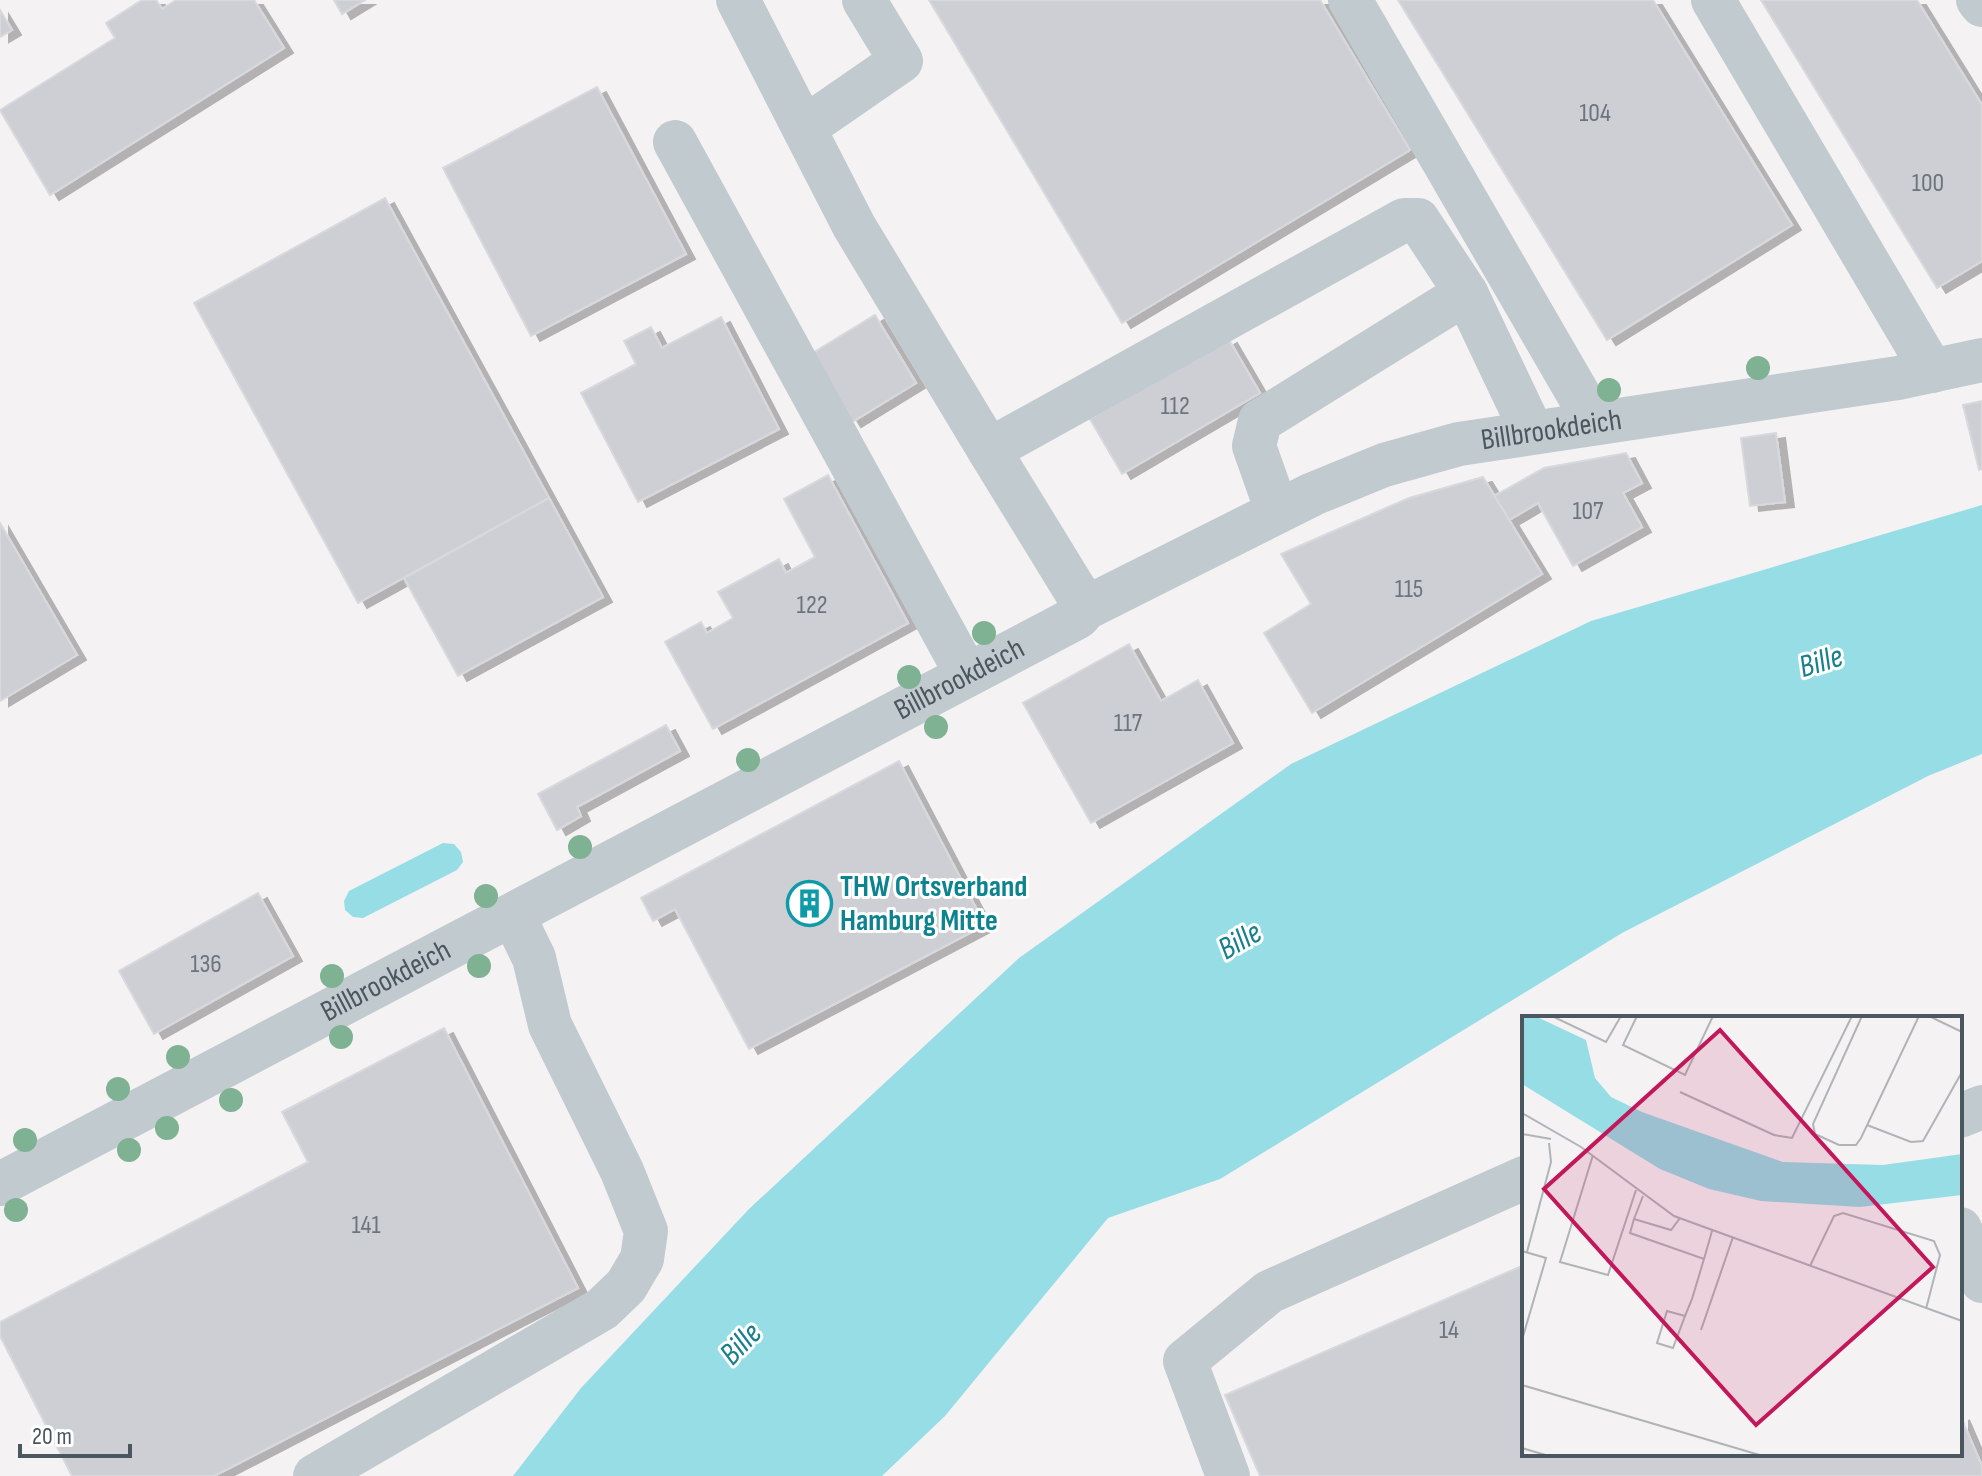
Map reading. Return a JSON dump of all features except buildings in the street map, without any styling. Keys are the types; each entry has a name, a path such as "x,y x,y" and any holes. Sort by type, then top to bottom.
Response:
{"street":[{"path":"738,0 854,226 1086,608"},
{"path":"804,128 901,61 864,0"},
{"path":"1350,0 1595,423"},
{"path":"1713,0 1932,371"},
{"path":"1978,0 1982,5"},
{"path":"675,142 967,675"},
{"path":"989,450 1404,220 1418,220 1466,293 1532,432"},
{"path":"1277,511 1254,446 1260,421 1466,293"},
{"name":"Billbrookdeich","path":"0,1184 1078,617 1086,608 1277,511 1384,465 1459,444 1932,371 1982,360"},
{"path":"315,1476 602,1309 626,1286 642,1259 646,1231 622,1171 550,1025 534,958 513,915"},
{"path":"1962,1115 1982,1107"},
{"path":"1228,1476 1185,1361 1269,1292 1522,1179"},
{"path":"1962,1234 1982,1281"}],"water":[{"name":"Bille","path":"1982,505 1982,754 1928,776 1622,933 1220,1179 1108,1218 945,1416 882,1476 513,1476 581,1388 749,1209 1019,958 1291,764 1591,621"},
{"path":"443,843 454,844 461,852 463,862 457,870 363,918 353,917 345,910 344,901 349,891"}],"place":[{"name":"THW Ortsverband Hamburg Mitte","path":"809,904"}]}
